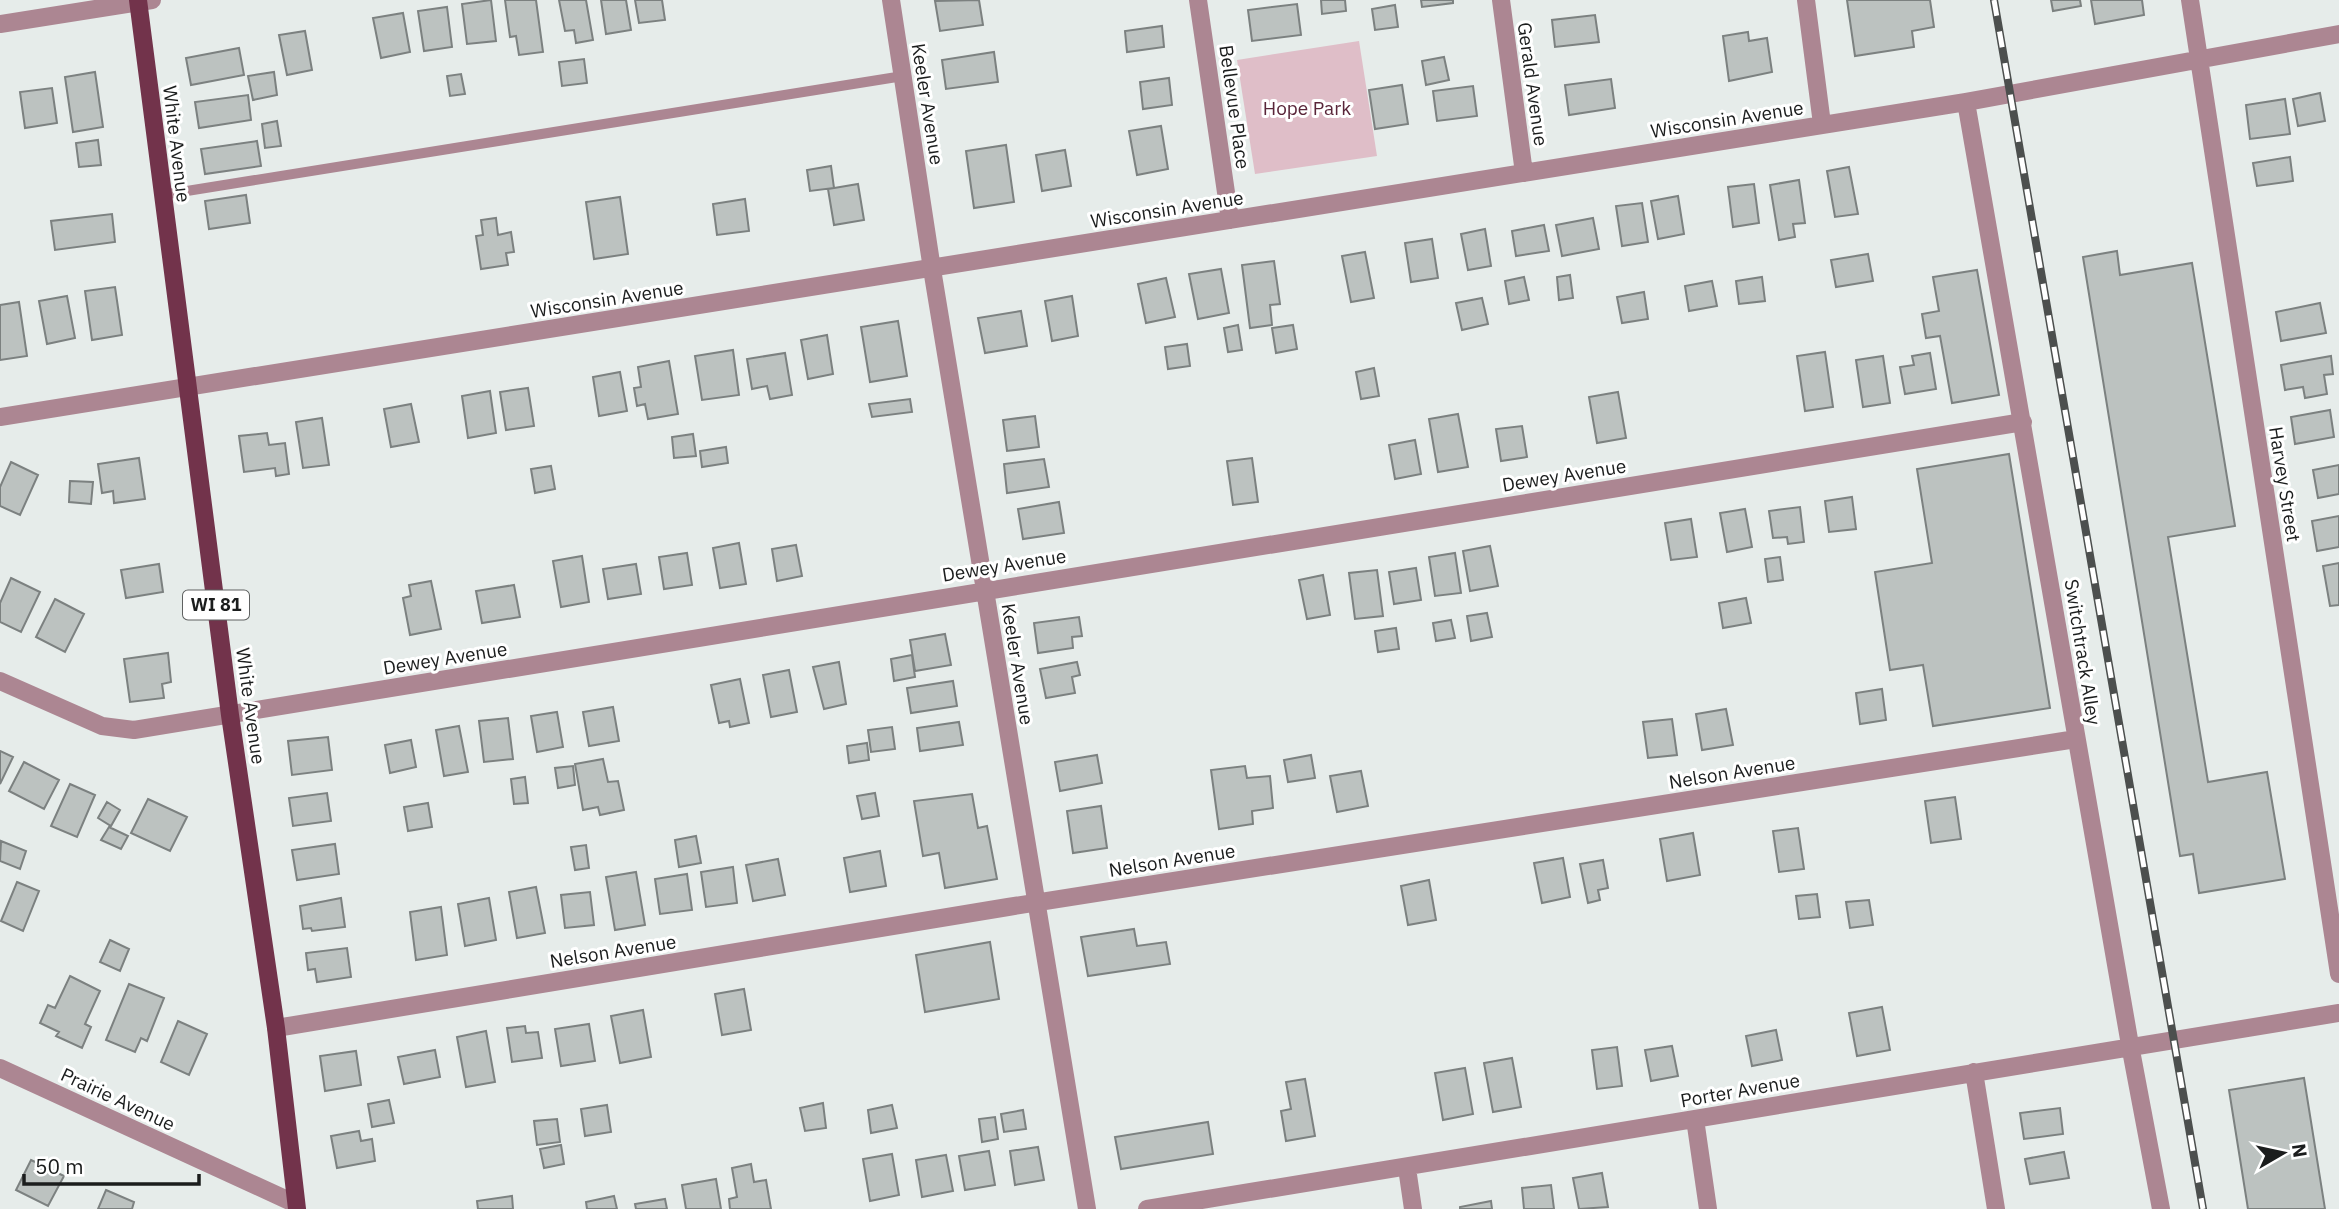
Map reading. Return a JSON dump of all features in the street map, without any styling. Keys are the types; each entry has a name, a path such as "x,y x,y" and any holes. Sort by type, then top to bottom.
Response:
{"main road":[{"name":"White Avenue","path":"143,1 162,195 230,715 276,1028 296,1206"}],"street":[{"name":"Keeler Avenue","path":"891,0 932,269 1087,1209"},
{"name":"Bellevue Place","path":"1198,0 1230,220"},
{"name":"Gerald Avenue","path":"1501,0 1524,173"},
{"path":"1806,0 1822,124"},
{"name":"Harvey Street","path":"2190,0 2339,974"},
{"path":"0,24 143,1"},
{"name":"Wisconsin Avenue","path":"0,417 1966,102 2339,34"},
{"name":"Switchtrack Alley","path":"1966,102 2076,739 2161,1209"},
{"name":"Dewey Avenue","path":"0,681 102,726 134,730 2023,422"},
{"name":"Nelson Avenue","path":"276,1028 1036,903 2076,739"},
{"name":"Porter Avenue","path":"1147,1209 1407,1168 2130,1045 2339,1013"},
{"name":"Prairie Avenue","path":"0,1068 296,1206"},
{"path":"1974,1072 1996,1209"},
{"path":"1695,1119 1708,1209"},
{"path":"1407,1168 1413,1209"}],"lane":[{"path":"162,195 903,76"}],"green space":[{"name":"Hope Park","path":"1359,41 1377,156 1255,174 1237,60"}],"building":[{"path":"491,0 496,41 467,44 462,4"},
{"path":"505,0 536,0 543,52 519,55 516,36 510,37"},
{"path":"559,0 586,0 593,40 576,43 574,30 565,31"},
{"path":"601,0 626,0 631,30 606,34"},
{"path":"635,0 662,0 665,20 639,23"},
{"path":"979,0 983,25 940,31 935,1"},
{"path":"1321,0 1345,0 1346,11 1322,14"},
{"path":"1421,0 1453,0 1453,3 1422,7"},
{"path":"1847,0 1930,0 1934,27 1912,31 1914,47 1855,56"},
{"path":"2051,0 2080,0 2081,6 2053,11"},
{"path":"2091,0 2142,0 2144,15 2095,24"},
{"path":"1297,4 1301,35 1252,41 1248,10"},
{"path":"1395,5 1398,27 1375,30 1372,9"},
{"path":"447,7 452,47 424,51 418,11"},
{"path":"403,13 410,52 381,58 373,18"},
{"path":"1595,15 1599,42 1555,47 1552,20"},
{"path":"1162,26 1164,47 1127,52 1125,31"},
{"path":"305,31 312,70 287,75 279,35"},
{"path":"1748,32 1749,41 1767,38 1772,72 1729,81 1723,36"},
{"path":"239,48 244,75 191,85 186,58"},
{"path":"994,52 998,82 946,89 942,60"},
{"path":"1444,57 1449,80 1426,85 1422,61"},
{"path":"584,59 587,83 562,86 559,62"},
{"path":"95,72 103,127 73,132 65,77"},
{"path":"274,72 277,95 253,100 248,76"},
{"path":"461,74 465,94 450,96 447,76"},
{"path":"1169,78 1172,105 1143,109 1140,82"},
{"path":"1611,79 1615,108 1569,115 1565,85"},
{"path":"1402,85 1408,124 1375,129 1369,90"},
{"path":"1473,86 1477,116 1437,121 1433,91"},
{"path":"52,88 57,123 25,128 20,92"},
{"path":"2320,93 2325,121 2298,126 2293,99"},
{"path":"248,95 251,120 199,128 195,102"},
{"path":"2285,99 2290,134 2250,139 2246,105"},
{"path":"277,121 281,146 265,148 262,124"},
{"path":"1161,126 1168,169 1137,175 1129,131"},
{"path":"98,140 101,165 79,167 76,143"},
{"path":"257,141 261,166 205,174 201,149"},
{"path":"1006,145 1014,202 974,208 966,151"},
{"path":"1065,150 1071,186 1042,191 1036,155"},
{"path":"2290,157 2293,181 2257,186 2253,163"},
{"path":"831,166 834,188 810,191 807,170"},
{"path":"1849,167 1858,214 1835,217 1827,171"},
{"path":"1799,180 1805,223 1793,224 1795,237 1779,240 1770,185"},
{"path":"858,184 864,220 834,225 828,189"},
{"path":"1754,184 1759,223 1733,227 1728,187"},
{"path":"246,195 250,223 209,229 205,201"},
{"path":"1678,196 1684,234 1658,239 1651,201"},
{"path":"620,197 628,254 594,259 586,202"},
{"path":"745,199 749,231 717,235 713,204"},
{"path":"1642,203 1648,242 1622,246 1616,206"},
{"path":"112,214 115,242 55,250 51,221"},
{"path":"496,218 498,235 511,232 514,252 506,253 508,265 481,269 476,236 483,235 481,220"},
{"path":"1593,218 1599,249 1562,256 1556,225"},
{"path":"1544,225 1549,251 1516,256 1512,231"},
{"path":"1485,229 1491,266 1468,270 1461,234"},
{"path":"1432,239 1438,278 1411,282 1405,243"},
{"path":"2117,251 2120,275 2192,263 2235,526 2168,537 2208,782 2267,772 2285,879 2199,893 2193,854 2180,856 2083,257"},
{"path":"1365,252 1374,298 1351,302 1342,256"},
{"path":"1868,254 1873,281 1836,287 1831,260"},
{"path":"1274,261 1280,304 1270,305 1272,325 1250,328 1242,265"},
{"path":"1221,269 1229,313 1198,319 1189,274"},
{"path":"1977,270 1999,395 1952,403 1940,336 1926,338 1922,314 1939,311 1933,277"},
{"path":"1570,275 1573,298 1559,300 1557,277"},
{"path":"1524,277 1529,300 1509,304 1505,281"},
{"path":"1762,277 1765,301 1739,304 1736,281"},
{"path":"1166,278 1175,317 1146,323 1138,284"},
{"path":"1712,281 1717,306 1689,311 1685,286"},
{"path":"115,287 122,335 92,340 85,291"},
{"path":"1644,292 1648,319 1622,323 1617,297"},
{"path":"67,296 75,338 47,344 39,301"},
{"path":"1072,296 1078,336 1052,341 1045,301"},
{"path":"1482,298 1488,324 1462,330 1456,303"},
{"path":"19,302 27,356 0,360 0,305"},
{"path":"2320,303 2326,333 2281,341 2276,312"},
{"path":"1021,311 1027,346 985,353 978,318"},
{"path":"898,321 907,376 870,382 861,327"},
{"path":"1238,325 1242,350 1228,352 1224,328"},
{"path":"1293,325 1297,349 1276,353 1272,328"},
{"path":"827,335 833,374 808,379 801,340"},
{"path":"1187,344 1190,366 1168,369 1165,347"},
{"path":"733,350 739,395 702,400 695,356"},
{"path":"1825,352 1833,407 1805,411 1797,356"},
{"path":"785,353 792,395 770,399 767,386 752,389 747,359"},
{"path":"1930,353 1936,389 1905,394 1900,367 1914,365 1912,356"},
{"path":"1883,356 1890,403 1863,407 1856,360"},
{"path":"2331,356 2333,374 2324,375 2327,394 2305,398 2303,387 2285,390 2281,365"},
{"path":"669,361 678,414 648,419 645,404 637,406 634,388 641,387 638,367"},
{"path":"1374,368 1379,396 1361,399 1356,372"},
{"path":"620,372 627,411 599,416 593,377"},
{"path":"528,388 534,426 506,430 500,392"},
{"path":"490,391 496,433 468,438 462,396"},
{"path":"1618,392 1626,438 1597,443 1589,397"},
{"path":"910,399 912,412 872,417 869,404"},
{"path":"411,404 419,442 391,447 384,409"},
{"path":"2330,410 2334,437 2295,444 2291,417"},
{"path":"1458,414 1468,467 1438,472 1429,419"},
{"path":"1035,416 1039,447 1007,451 1003,420"},
{"path":"322,418 329,465 303,468 296,422"},
{"path":"1522,426 1527,457 1501,461 1496,429"},
{"path":"267,433 269,445 285,443 289,474 276,476 275,468 244,472 239,436"},
{"path":"693,434 696,456 674,458 672,437"},
{"path":"1415,440 1421,474 1395,479 1389,445"},
{"path":"726,447 728,463 702,467 700,451"},
{"path":"2009,454 2050,708 1933,726 1923,665 1890,670 1875,572 1932,563 1917,469"},
{"path":"139,458 145,499 114,503 113,491 102,493 98,464"},
{"path":"1252,458 1258,502 1233,505 1227,461"},
{"path":"1044,459 1049,487 1007,493 1004,464"},
{"path":"11,462 38,475 20,515 0,506 0,487"},
{"path":"2339,465 2339,494 2318,498 2313,470"},
{"path":"551,466 555,489 535,493 531,469"},
{"path":"70,481 93,482 91,504 69,502"},
{"path":"1852,497 1856,529 1829,532 1825,501"},
{"path":"1059,502 1064,533 1023,539 1018,509"},
{"path":"1800,507 1804,542 1788,544 1787,537 1773,538 1769,511"},
{"path":"1745,509 1752,547 1727,552 1720,513"},
{"path":"2339,516 2339,547 2317,551 2312,521"},
{"path":"1691,519 1697,557 1671,560 1665,523"},
{"path":"739,543 746,584 720,588 713,548"},
{"path":"796,545 802,576 777,581 772,549"},
{"path":"1490,546 1498,586 1470,591 1463,551"},
{"path":"687,553 692,585 664,589 659,557"},
{"path":"1455,553 1461,593 1435,596 1429,557"},
{"path":"582,556 589,602 561,607 553,561"},
{"path":"1780,557 1783,580 1768,582 1765,559"},
{"path":"2339,563 2339,605 2330,606 2323,566"},
{"path":"159,564 163,592 126,598 121,570"},
{"path":"636,564 641,594 608,599 603,569"},
{"path":"1416,568 1421,600 1394,604 1389,572"},
{"path":"1377,570 1383,616 1355,619 1349,573"},
{"path":"1323,575 1330,615 1307,619 1299,580"},
{"path":"11,578 40,592 21,632 0,622 0,603"},
{"path":"431,581 441,629 410,635 403,598 411,596 409,585"},
{"path":"514,585 520,617 482,623 476,591"},
{"path":"1746,598 1751,623 1723,628 1719,603"},
{"path":"55,599 84,614 65,652 36,637"},
{"path":"1487,613 1492,637 1471,641 1467,616"},
{"path":"1079,617 1082,636 1072,637 1073,648 1038,653 1034,623"},
{"path":"1451,620 1455,638 1436,641 1433,623"},
{"path":"1396,628 1399,649 1378,652 1375,631"},
{"path":"945,634 951,665 915,671 910,640"},
{"path":"168,653 171,682 162,684 164,698 130,702 124,659"},
{"path":"912,655 915,677 894,681 891,659"},
{"path":"839,662 846,704 824,709 813,667"},
{"path":"1077,662 1080,675 1072,677 1075,693 1046,698 1040,669"},
{"path":"789,670 797,712 771,717 763,675"},
{"path":"740,679 749,723 730,727 729,721 719,723 711,685"},
{"path":"953,681 957,706 911,713 907,688"},
{"path":"1882,689 1886,720 1860,724 1856,693"},
{"path":"613,707 619,741 589,746 583,712"},
{"path":"1726,709 1733,745 1702,750 1696,714"},
{"path":"557,712 563,747 537,752 531,716"},
{"path":"508,718 513,759 484,762 479,721"},
{"path":"1672,719 1677,755 1648,758 1643,722"},
{"path":"959,722 963,745 920,751 917,728"},
{"path":"459,726 468,772 444,776 436,730"},
{"path":"892,727 895,749 871,752 868,730"},
{"path":"328,737 332,770 292,775 288,741"},
{"path":"411,740 416,767 390,773 385,745"},
{"path":"867,743 869,760 849,763 847,746"},
{"path":"0,751 13,757 0,784"},
{"path":"1097,755 1102,783 1060,791 1055,762"},
{"path":"1311,755 1315,778 1288,782 1284,760"},
{"path":"603,759 608,782 618,781 624,810 600,815 598,807 583,810 575,764"},
{"path":"24,762 59,780 44,809 9,791"},
{"path":"573,766 575,785 558,788 555,768"},
{"path":"1245,766 1247,778 1270,776 1273,808 1252,811 1253,824 1219,829 1211,770"},
{"path":"1361,771 1368,806 1337,812 1330,776"},
{"path":"525,777 528,803 514,804 511,779"},
{"path":"70,784 95,795 77,837 51,826"},
{"path":"327,793 331,821 293,826 289,798"},
{"path":"875,793 879,816 862,819 857,796"},
{"path":"972,794 978,828 987,826 997,879 945,888 939,853 923,856 914,801"},
{"path":"1955,797 1961,839 1931,843 1925,801"},
{"path":"148,799 187,817 170,851 131,833"},
{"path":"107,802 120,810 111,826 98,818"},
{"path":"428,803 432,827 408,831 404,807"},
{"path":"1101,806 1107,848 1073,853 1067,811"},
{"path":"109,827 128,836 121,849 101,840"},
{"path":"1798,828 1804,869 1779,872 1773,831"},
{"path":"1693,833 1700,875 1667,881 1660,839"},
{"path":"696,836 701,863 679,867 675,840"},
{"path":"1,841 26,851 20,869 0,861"},
{"path":"335,844 339,874 297,880 292,850"},
{"path":"586,845 589,868 575,870 571,847"},
{"path":"880,851 886,886 850,892 844,858"},
{"path":"1563,858 1570,897 1542,903 1534,863"},
{"path":"778,859 785,895 753,901 746,865"},
{"path":"1603,860 1608,888 1598,890 1600,900 1588,903 1580,864"},
{"path":"733,867 737,903 706,907 701,872"},
{"path":"636,872 645,925 615,930 606,877"},
{"path":"687,874 692,910 660,914 655,879"},
{"path":"1429,880 1436,920 1408,925 1401,886"},
{"path":"17,882 39,891 23,931 1,921"},
{"path":"536,887 545,933 517,938 509,892"},
{"path":"590,892 594,925 565,928 561,895"},
{"path":"1817,894 1820,917 1799,919 1796,896"},
{"path":"341,898 345,927 312,931 311,928 303,929 300,906"},
{"path":"489,898 496,940 465,946 458,904"},
{"path":"1869,900 1873,925 1850,928 1846,902"},
{"path":"441,907 447,955 416,960 410,912"},
{"path":"1134,929 1137,946 1166,942 1170,964 1088,976 1081,937"},
{"path":"110,940 129,949 120,971 100,962"},
{"path":"990,942 999,999 925,1012 916,955"},
{"path":"347,948 351,977 317,982 315,969 308,970 306,953"},
{"path":"70,976 100,991 85,1024 91,1027 82,1048 56,1036 59,1032 40,1023 48,1005 55,1008"},
{"path":"129,984 164,998 147,1041 141,1038 135,1052 106,1040"},
{"path":"744,989 751,1030 722,1035 715,994"},
{"path":"1882,1007 1890,1050 1857,1056 1849,1013"},
{"path":"643,1010 651,1057 620,1063 611,1016"},
{"path":"178,1021 207,1034 189,1075 161,1062"},
{"path":"589,1024 595,1061 561,1066 555,1029"},
{"path":"525,1026 526,1033 538,1032 542,1058 512,1062 507,1028"},
{"path":"1776,1030 1782,1060 1752,1066 1746,1036"},
{"path":"486,1031 495,1082 466,1087 457,1037"},
{"path":"1672,1046 1678,1076 1651,1081 1645,1050"},
{"path":"1617,1047 1622,1086 1597,1089 1592,1050"},
{"path":"435,1050 440,1077 404,1084 398,1057"},
{"path":"356,1051 361,1085 325,1091 320,1056"},
{"path":"1512,1058 1521,1107 1493,1112 1484,1063"},
{"path":"1465,1068 1473,1114 1443,1120 1435,1073"},
{"path":"2304,1078 2325,1209 2248,1209 2229,1090"},
{"path":"1305,1079 1315,1136 1286,1141 1281,1111 1291,1109 1286,1082"},
{"path":"389,1100 394,1123 372,1127 368,1104"},
{"path":"823,1103 826,1128 805,1131 800,1108"},
{"path":"607,1105 611,1132 585,1136 581,1109"},
{"path":"892,1105 897,1128 871,1133 868,1110"},
{"path":"2060,1108 2063,1134 2024,1139 2020,1113"},
{"path":"1023,1110 1026,1129 1004,1132 1001,1114"},
{"path":"995,1117 998,1139 982,1142 979,1119"},
{"path":"557,1119 560,1142 537,1145 534,1121"},
{"path":"1208,1122 1213,1154 1121,1169 1115,1137"},
{"path":"359,1131 361,1141 372,1139 375,1161 337,1168 331,1136"},
{"path":"561,1145 564,1164 544,1168 540,1149"},
{"path":"1038,1147 1044,1180 1015,1185 1010,1151"},
{"path":"989,1151 995,1185 965,1190 959,1156"},
{"path":"2064,1152 2069,1178 2030,1184 2025,1159"},
{"path":"892,1154 899,1195 870,1201 863,1159"},
{"path":"946,1155 953,1191 922,1197 916,1160"},
{"path":"31,1160 64,1176 48,1206 16,1190"},
{"path":"751,1164 754,1182 766,1180 771,1209 730,1209 729,1199 737,1197 732,1168"},
{"path":"1602,1173 1608,1207 1579,1209 1573,1178"},
{"path":"716,1179 721,1209 686,1209 682,1185"},
{"path":"1551,1185 1554,1209 1524,1209 1522,1188"},
{"path":"106,1190 134,1202 132,1209 98,1209"},
{"path":"512,1196 513,1209 478,1209 477,1201"},
{"path":"614,1196 617,1209 587,1209 586,1202"},
{"path":"665,1199 667,1209 636,1209 635,1204"},
{"path":"1491,1201 1492,1209 1460,1209 1460,1207"}],"railway":[{"path":"1994,0 2203,1209"}]}
